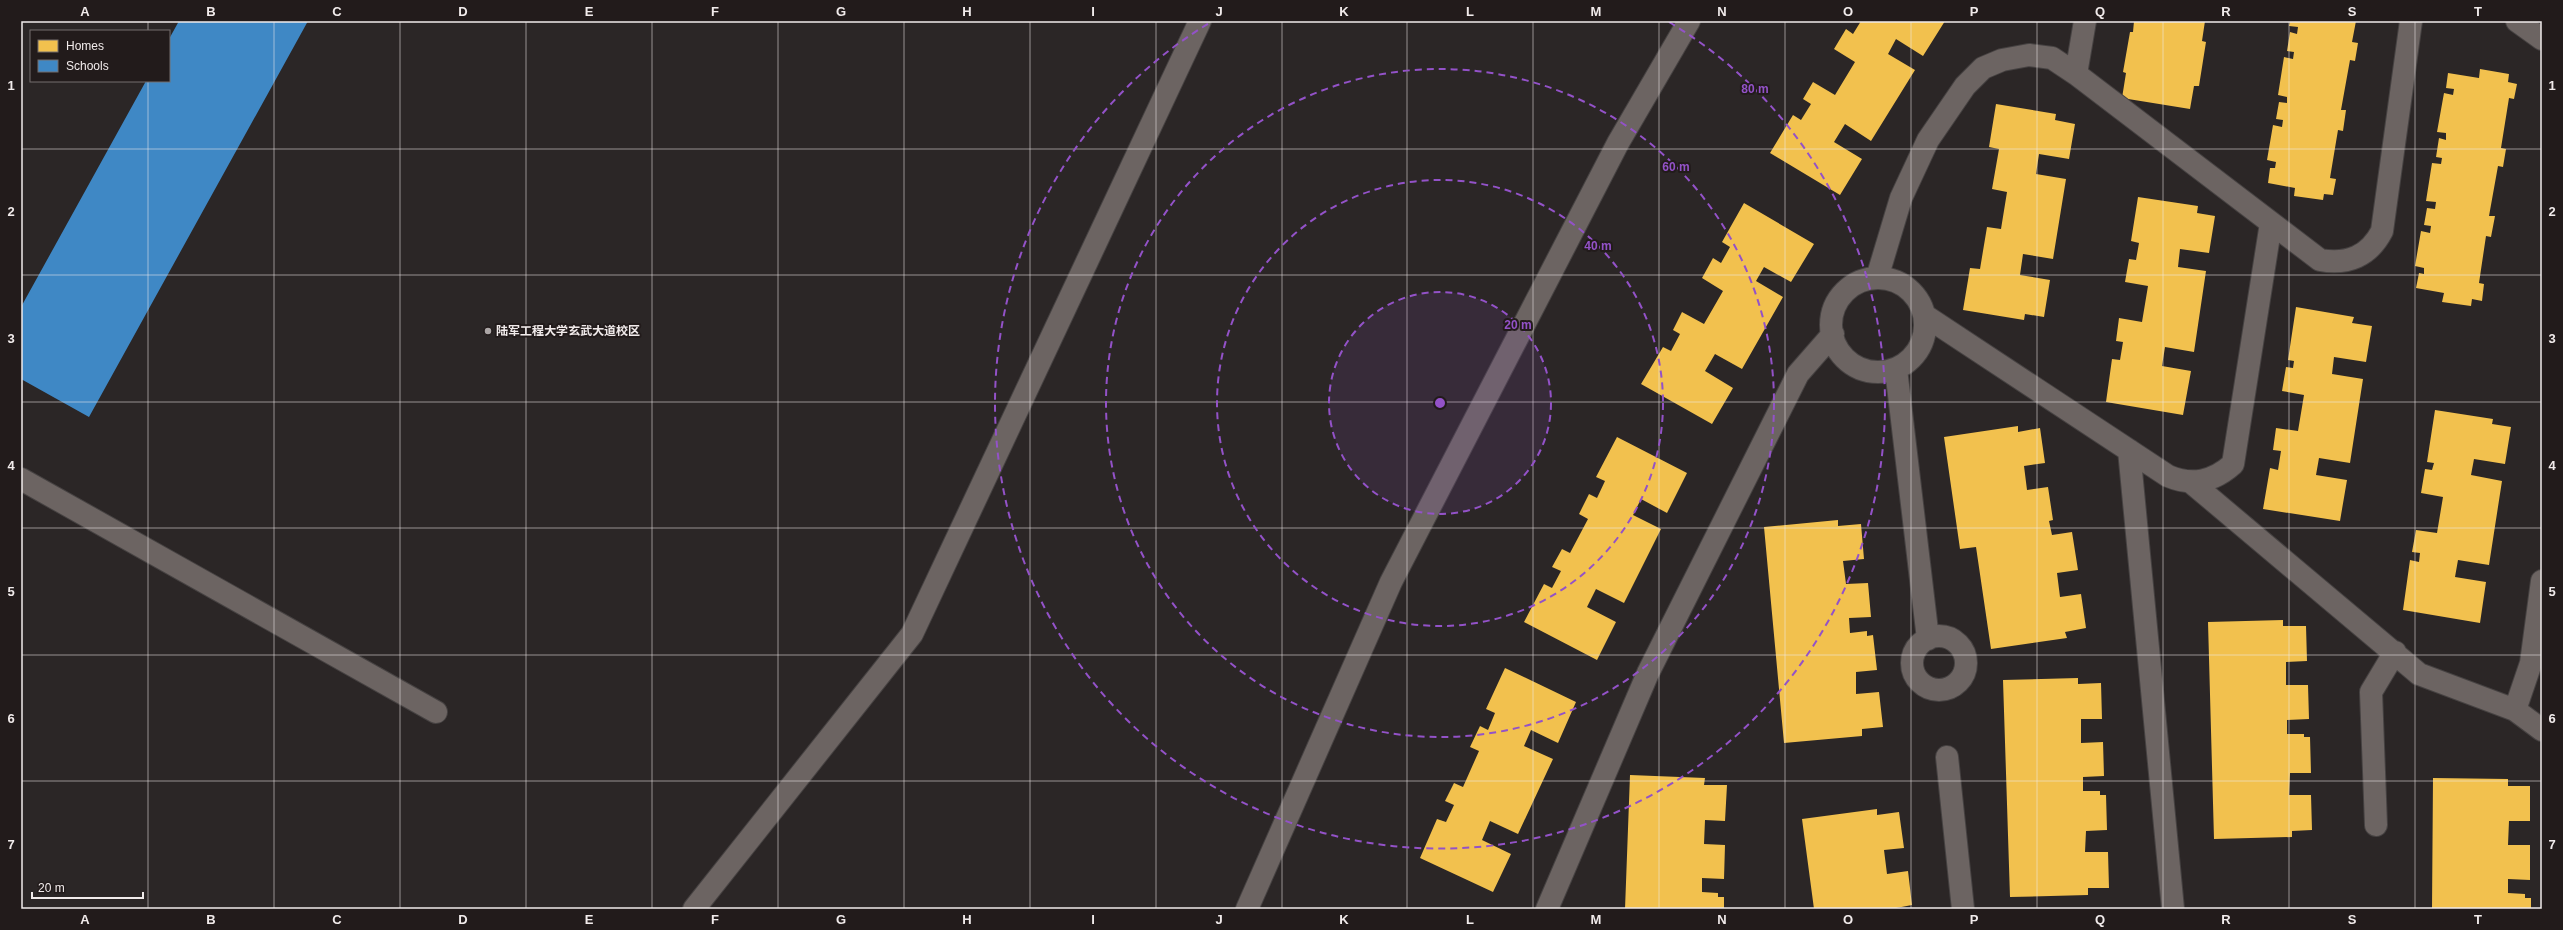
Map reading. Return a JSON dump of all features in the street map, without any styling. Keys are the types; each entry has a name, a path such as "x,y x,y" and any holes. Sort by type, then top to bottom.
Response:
{"street":[{"path":"694,909 912,634 1200,21"},
{"path":"1247,909 1391,582 1618,143 1689,21"},
{"path":"2076,74 2085,21"},
{"path":"1877,278 1901,198 1924,147 1965,86 1983,68 2002,60 2029,55 2052,58 2076,74 2320,260 2345,262 2358,257 2368,251 2377,241 2382,231 2411,21"},
{"path":"2517,21 2542,39"},
{"path":"1924,315 2168,476 2179,481 2192,482 2215,477 2233,464 2271,223"},
{"path":"1877,278 1893,280 1908,288 1918,300 1924,315 1925,332 1920,348 1910,360 1896,369 1880,372 1864,370 1846,358 1838,350 1832,334 1832,318 1837,302 1847,290 1861,281 1877,278"},
{"path":"1546,909 1648,673 1798,374 1832,334"},
{"path":"1896,369 1928,639"},
{"path":"2129,450 2173,909"},
{"path":"21,479 436,712"},
{"path":"2192,482 2419,674 2515,710 2542,730"},
{"path":"2515,710 2531,664 2542,581"},
{"path":"2376,825 2371,692 2394,652"},
{"path":"1947,757 1963,909"}],"building: Homes":[{"path":"1861,21 1945,21 1923,56 1896,39 1888,54 1915,70 1871,141 1845,124 1834,142 1862,159 1840,195 1770,153 1793,115 1801,120 1811,104 1803,99 1813,82 1835,95 1855,62 1834,49 1846,29 1853,34"},
{"path":"2134,21 2205,21 2202,41 2206,42 2199,86 2194,86 2190,109 2122,98 2126,73 2123,72 2130,32 2133,32"},
{"path":"2290,21 2356,21 2352,42 2358,43 2355,61 2350,60 2341,110 2346,110 2343,131 2338,130 2330,178 2336,179 2333,195 2324,194 2323,200 2294,196 2295,188 2268,183 2270,168 2275,168 2276,162 2267,160 2273,125 2282,127 2283,120 2276,119 2279,102 2287,103 2287,97 2278,95 2284,57 2293,59 2294,52 2287,51 2290,32 2297,34 2298,27 2289,26"},
{"path":"2480,69 2509,74 2508,82 2517,84 2514,99 2509,98 2501,148 2506,149 2503,167 2498,166 2489,216 2495,216 2491,237 2486,236 2479,283 2484,284 2482,301 2472,299 2471,306 2442,302 2444,293 2416,288 2419,273 2424,274 2424,268 2415,266 2421,231 2430,233 2431,226 2424,225 2427,208 2435,209 2436,202 2426,201 2432,163 2441,164 2442,158 2436,157 2439,138 2446,140 2446,133 2437,132 2444,93 2453,95 2454,89 2446,88 2448,73 2479,78"},
{"path":"1996,104 2056,114 2055,120 2075,124 2069,159 2039,154 2036,174 2066,179 2053,259 2023,254 2020,275 2050,280 2044,317 2025,314 2024,320 1963,310 1970,268 1980,269 1987,227 2001,229 2007,192 1992,189 1999,149 1989,147"},
{"path":"2138,197 2198,206 2197,213 2215,216 2209,253 2180,249 2178,267 2206,271 2194,352 2165,347 2162,366 2191,371 2183,415 2106,402 2112,359 2120,360 2123,342 2116,341 2119,318 2142,322 2148,286 2125,282 2129,259 2136,260 2139,243 2131,241"},
{"path":"1744,203 1814,244 1791,282 1764,267 1756,281 1783,297 1742,369 1715,354 1705,371 1733,388 1712,424 1641,384 1663,347 1671,351 1680,334 1673,330 1682,312 1704,324 1723,291 1702,278 1713,258 1721,263 1730,247 1722,242"},
{"path":"2296,307 2354,317 2352,323 2372,326 2366,362 2334,357 2332,374 2363,379 2350,463 2319,458 2316,475 2347,480 2340,521 2263,509 2270,468 2278,470 2281,451 2273,450 2276,428 2298,431 2304,395 2282,391 2286,367 2293,368 2294,361 2288,360"},
{"path":"2435,410 2493,419 2492,424 2511,427 2505,464 2474,459 2471,475 2502,481 2489,565 2458,560 2455,577 2486,582 2480,623 2403,610 2410,560 2419,562 2420,553 2412,552 2416,530 2437,533 2443,497 2421,493 2425,469 2432,470 2434,463 2427,462"},
{"path":"2018,426 2018,432 2040,428 2045,463 2024,466 2027,490 2048,487 2053,520 2049,521 2052,535 2072,532 2078,570 2057,573 2060,597 2081,594 2086,628 2065,632 2067,638 1991,649 1976,547 1960,549 1944,437"},
{"path":"1617,437 1687,473 1667,513 1641,499 1633,515 1661,529 1624,603 1596,589 1587,607 1616,622 1597,660 1524,622 1544,584 1552,588 1561,571 1552,567 1562,549 1570,553 1588,519 1579,514 1589,494 1597,498 1605,481 1596,477"},
{"path":"1838,520 1838,526 1861,524 1864,559 1843,561 1846,584 1868,583 1871,617 1849,618 1850,633 1867,631 1867,636 1873,635 1877,670 1856,672 1856,694 1879,692 1883,727 1862,729 1862,736 1784,743 1764,527"},
{"path":"2283,620 2283,626 2306,626 2307,661 2286,662 2286,685 2308,685 2309,719 2287,720 2287,734 2304,734 2304,737 2310,737 2311,773 2290,773 2289,795 2311,795 2312,830 2292,831 2292,837 2214,839 2208,622"},
{"path":"1505,668 1576,702 1558,743 1531,730 1524,746 1553,759 1518,834 1490,821 1482,840 1511,854 1493,892 1420,858 1437,819 1446,822 1454,805 1445,801 1454,783 1463,787 1479,751 1470,747 1480,726 1488,730 1495,713 1486,709"},
{"path":"2078,678 2078,684 2101,683 2102,719 2081,719 2081,743 2103,742 2104,776 2083,777 2083,791 2100,791 2100,795 2106,795 2107,830 2086,831 2085,852 2108,852 2109,888 2088,888 2088,895 2010,897 2003,680"},
{"path":"1630,775 1705,778 1704,785 1727,785 1725,821 1705,820 1704,844 1725,845 1724,879 1702,878 1702,892 1718,893 1718,897 1724,897 1724,909 1625,909"},
{"path":"2433,778 2508,779 2508,786 2530,786 2530,821 2509,821 2508,845 2530,845 2530,880 2508,879 2508,893 2525,894 2525,898 2531,898 2531,909 2432,909"},
{"path":"1877,809 1877,815 1899,812 1904,848 1884,850 1887,874 1908,871 1912,905 1891,909 1814,909 1802,819"}],"building: Schools":[{"path":"179,21 308,21 89,417 21,379 21,307 145,82 170,82 170,37"}],"place":[{"name":"陆军工程大学玄武大道校区","path":"488,331"}]}
